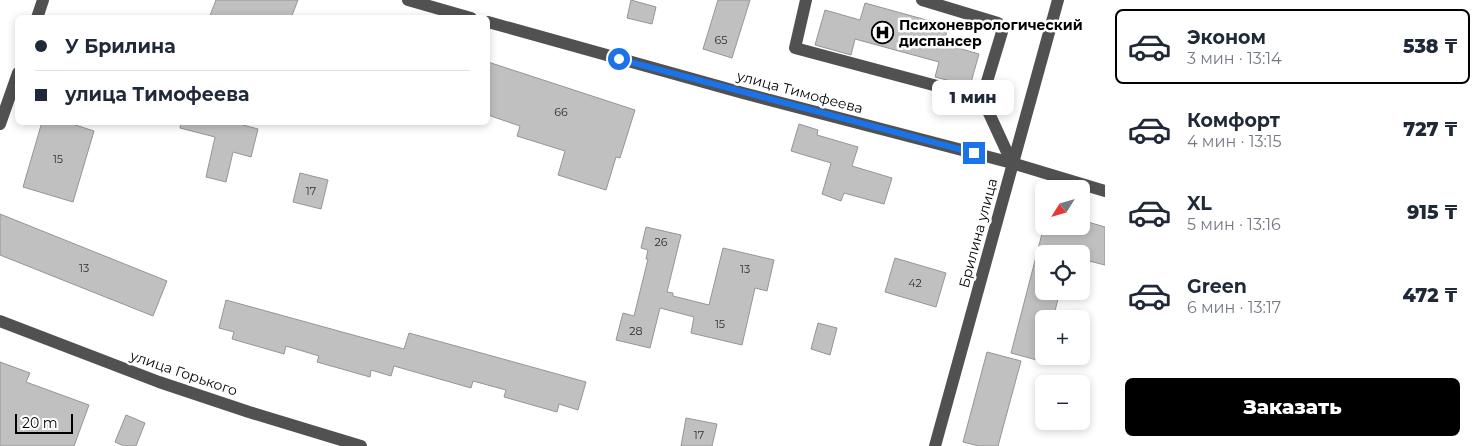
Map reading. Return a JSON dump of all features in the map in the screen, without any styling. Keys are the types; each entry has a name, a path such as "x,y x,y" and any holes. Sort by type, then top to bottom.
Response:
{"street":[{"path":"38,15 43,0"},
{"path":"408,0 460,15"},
{"path":"806,0 795,48 982,98"},
{"path":"922,0 998,23 1002,32 982,98 1012,163"},
{"name":"Брилина улица","path":"934,446 1058,0"},
{"name":"улица Тимофеева","path":"490,23 734,91 1012,163 1105,191"},
{"path":"0,124 15,82"},
{"name":"улица Горького","path":"0,321 159,382 249,412 362,446"}],"building":[{"path":"216,0 298,0 292,15 210,15"},
{"path":"631,0 656,7 652,24 627,18"},
{"path":"718,0 750,0 732,58 703,49"},
{"path":"865,3 948,26 944,44 979,54 970,86 935,77 939,62 855,39 851,55 815,45 825,10 860,20"},
{"path":"490,63 635,110 620,158 616,157 606,190 558,175 565,151 517,136 520,126 490,116"},
{"path":"799,124 818,130 817,135 858,147 852,166 892,178 884,204 844,193 841,201 822,194 831,163 791,151"},
{"path":"41,125 75,125 94,131 73,202 23,187"},
{"path":"180,125 243,125 258,129 251,157 233,152 226,182 206,177 215,137 180,128"},
{"path":"300,173 328,180 321,209 293,202"},
{"path":"0,214 167,281 153,316 0,255"},
{"path":"1090,223 1105,227 1105,265 1090,261 1090,245 1039,245 1042,235 1090,235"},
{"path":"646,227 681,235 667,292 673,293 673,296 709,305 723,248 774,260 767,291 755,288 742,345 691,333 694,317 660,308 650,348 616,340 623,313 634,316 648,259 646,259 648,250 641,248"},
{"path":"895,258 946,273 936,307 885,292"},
{"path":"1035,261 1035,300 1058,300 1055,310 1035,310 1035,360 1011,353"},
{"path":"226,300 404,349 409,333 586,382 578,410 559,404 557,412 504,397 506,390 473,381 471,388 394,366 391,376 371,370 370,377 317,362 319,356 286,346 284,354 232,339 234,332 219,328"},
{"path":"818,323 837,328 830,355 811,349"},
{"path":"987,352 1021,361 998,446 979,446 963,442"},
{"path":"0,362 30,373 26,382 89,405 74,446 0,446"},
{"path":"126,415 145,423 136,446 124,446 115,442"},
{"path":"686,418 717,424 712,446 681,446"}],"place":[{"name":"Психоневрологический диспансер","path":"883,33"}],"route":[{"path":"619,59 974,153"}]}
